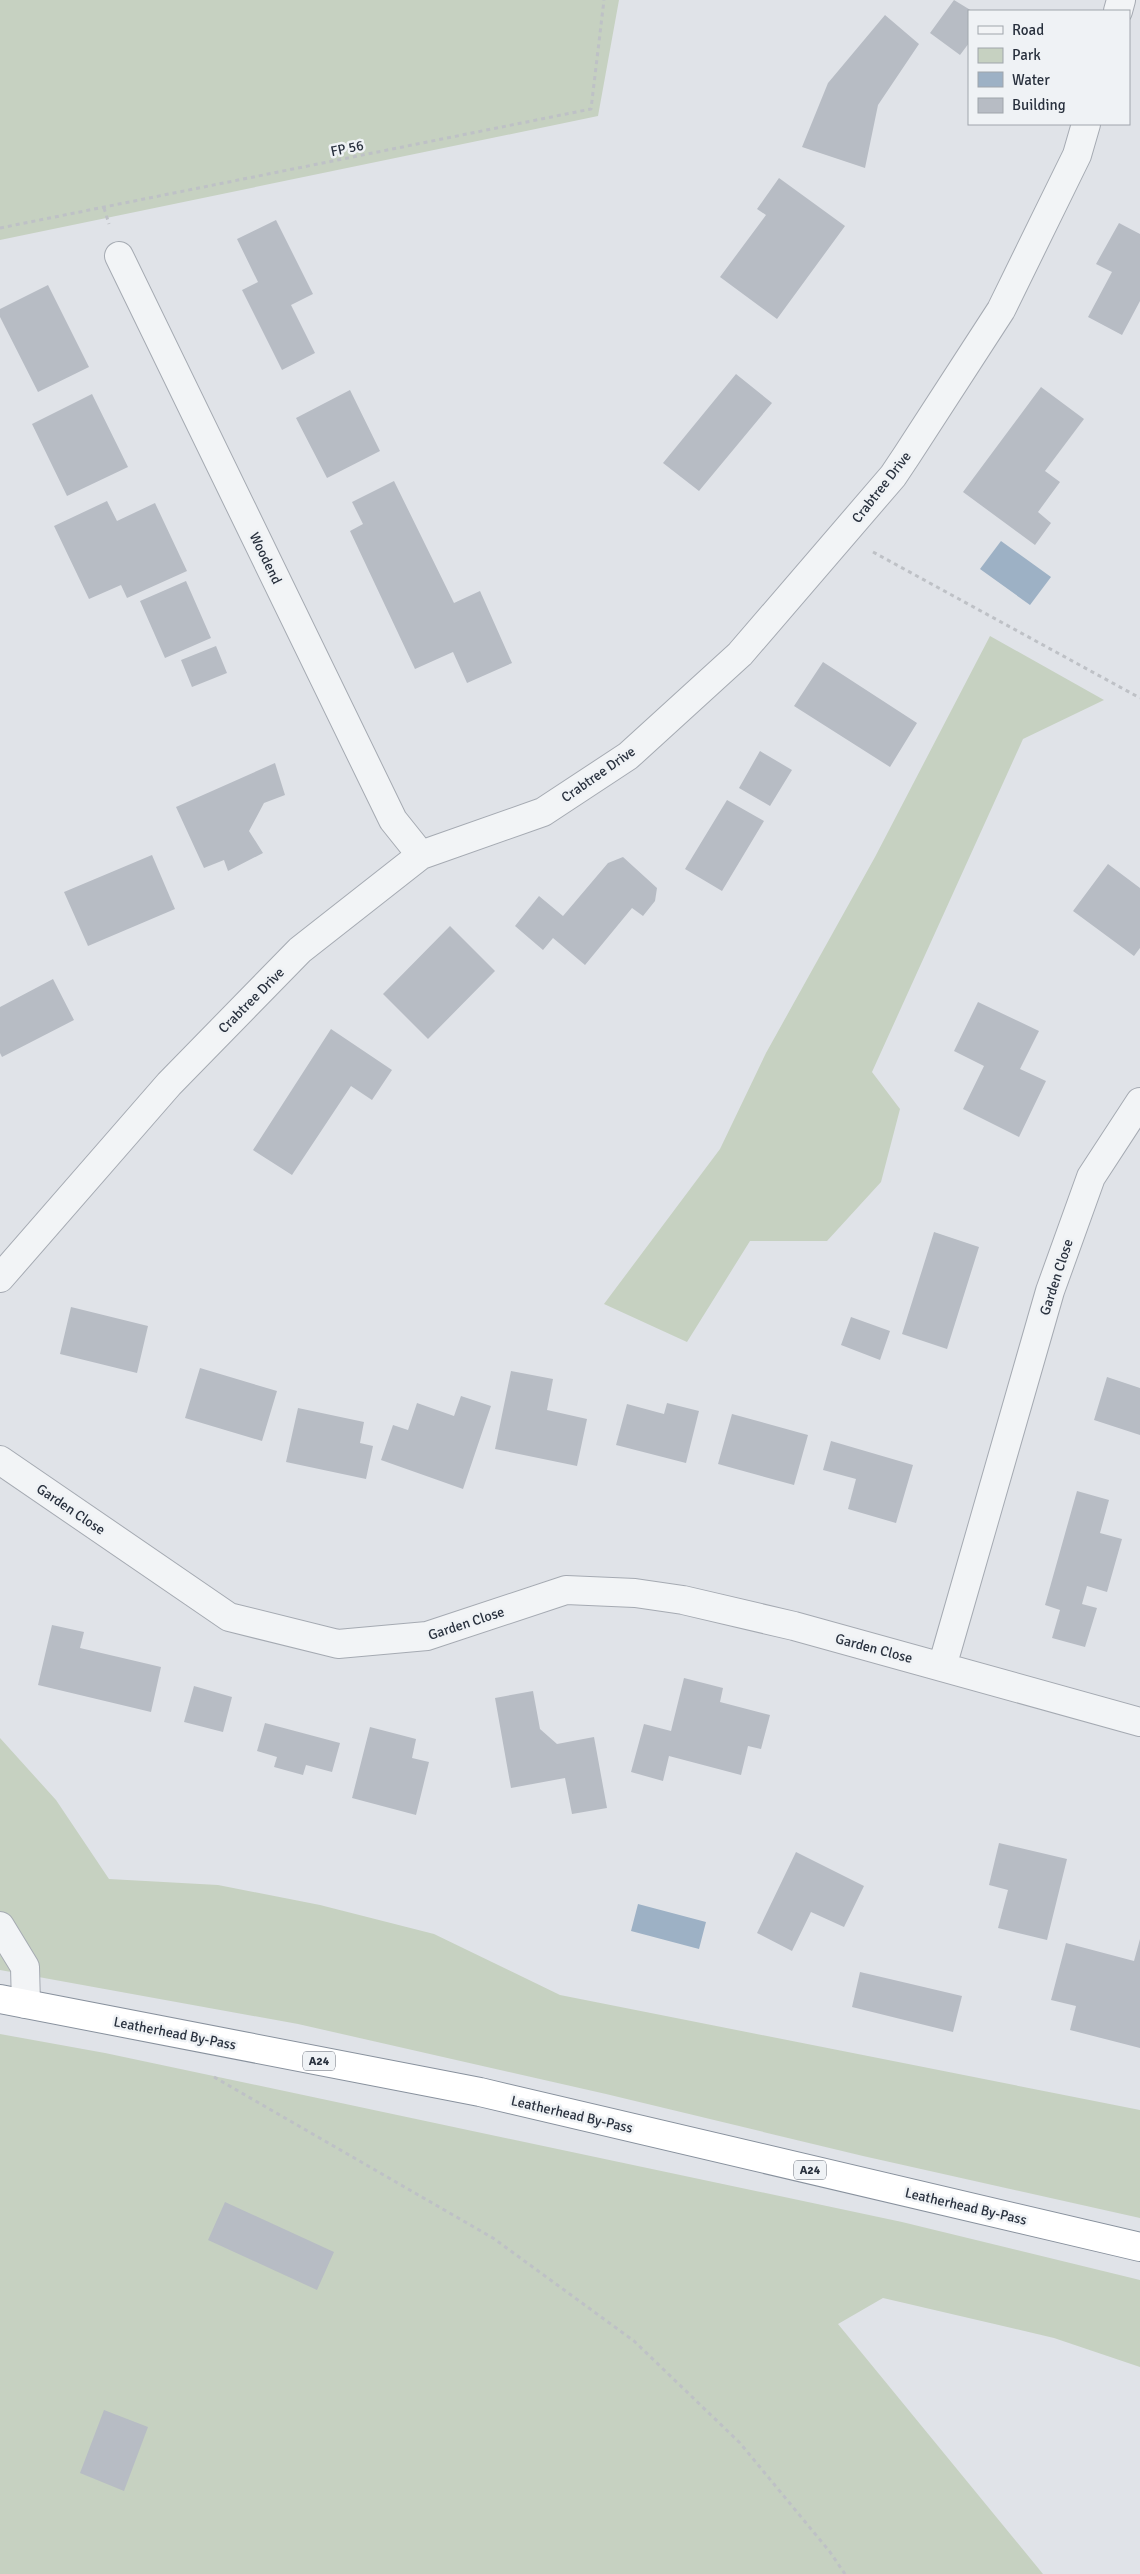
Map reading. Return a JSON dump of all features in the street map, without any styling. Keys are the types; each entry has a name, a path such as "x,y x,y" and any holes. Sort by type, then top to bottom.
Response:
{"highway":[{"name":"Leatherhead By-Pass","path":"0,1999 480,2092 1140,2247"}],"street":[{"name":"Crabtree Drive","path":"0,1278 169,1084 293,957 421,855 544,812 628,756 740,654 893,476 1001,310 1077,155 1086,125"},
{"name":"Woodend","path":"119,256 393,820 421,855"},
{"name":"Garden Close","path":"942,1667 1050,1291 1091,1177 1140,1102"},
{"name":"Garden Close","path":"0,1460 229,1617 338,1644 427,1636 566,1590 635,1593 683,1600 794,1626 1140,1722"},
{"path":"0,1926 25,1967 26,2004"}],"path":[{"name":"FP 56","path":"0,228 591,109 604,0"},
{"path":"842,535 1140,698"},
{"path":"211,2075 492,2238 634,2341 740,2443 830,2552 844,2574"}],"green space":[{"path":"0,0 619,0 598,116 0,240"},
{"path":"990,636 1104,700 1023,739 872,1072 900,1109 881,1182 827,1241 750,1241 687,1342 604,1304 720,1149 766,1053 875,857"},
{"path":"0,1738 56,1800 109,1879 218,1885 320,1905 434,1934 560,1995 1140,2110 1140,2218 863,2156 606,2094 298,2024 0,1970"},
{"path":"0,2034 105,2053 902,2222 1140,2280 1140,2367 1054,2338 883,2298 838,2324 1043,2574 0,2574"}],"water":[{"path":"1001,541 1051,577 1030,605 980,569"},
{"path":"638,1904 706,1922 699,1949 631,1931"}],"building":[{"path":"954,0 970,10 968,10 968,44 960,55 930,33"},
{"path":"885,15 919,44 878,105 865,168 802,147 828,83"},
{"path":"779,178 845,226 777,319 720,277 766,215 757,209"},
{"path":"276,220 313,294 291,305 315,353 282,370 242,290 258,282 237,239"},
{"path":"1119,223 1140,234 1140,301 1122,335 1088,317 1112,272 1096,264"},
{"path":"48,285 89,367 38,392 0,317 0,309"},
{"path":"736,374 772,403 699,491 663,463"},
{"path":"1041,387 1084,419 1045,471 1060,482 1038,512 1051,523 1035,545 963,492"},
{"path":"350,390 380,451 327,478 296,418"},
{"path":"92,394 128,467 67,496 32,424"},
{"path":"394,481 454,603 480,591 512,663 467,683 453,652 415,669 350,531 363,524 352,502"},
{"path":"107,501 117,521 155,503 187,571 127,598 121,585 89,599 54,526"},
{"path":"186,581 211,638 165,658 140,601"},
{"path":"216,646 227,673 192,687 181,660"},
{"path":"823,662 917,723 890,767 794,706"},
{"path":"760,751 792,770 770,806 739,788"},
{"path":"275,763 285,795 264,803 249,831 263,853 228,871 224,860 204,868 176,807"},
{"path":"727,800 764,821 722,891 685,869"},
{"path":"152,855 175,909 88,946 64,892"},
{"path":"623,857 657,888 655,901 643,916 632,908 585,965 553,938 543,950 515,926 539,896 563,916 608,863"},
{"path":"1108,864 1140,888 1140,948 1134,956 1073,911"},
{"path":"450,926 495,971 428,1039 383,994"},
{"path":"53,979 74,1020 2,1057 0,1053 0,1007"},
{"path":"978,1002 1039,1031 1020,1069 1046,1081 1019,1137 963,1109 984,1066 954,1051"},
{"path":"331,1029 392,1070 372,1100 351,1086 292,1175 253,1150"},
{"path":"934,1232 979,1247 947,1349 902,1334"},
{"path":"71,1307 148,1326 137,1373 60,1354"},
{"path":"851,1317 890,1331 880,1360 841,1345"},
{"path":"200,1368 277,1391 262,1441 185,1418"},
{"path":"511,1371 553,1379 547,1410 587,1419 577,1466 495,1449"},
{"path":"1107,1377 1140,1388 1140,1435 1094,1420"},
{"path":"461,1396 491,1406 463,1489 381,1460 393,1425 408,1430 417,1403 454,1416"},
{"path":"667,1403 699,1411 686,1463 616,1445 627,1404 664,1414"},
{"path":"298,1408 364,1422 360,1443 373,1446 366,1479 286,1462"},
{"path":"732,1414 808,1435 794,1485 718,1464"},
{"path":"831,1441 913,1465 896,1523 848,1509 856,1479 823,1470"},
{"path":"1077,1491 1109,1500 1100,1533 1122,1539 1107,1592 1087,1586 1082,1604 1097,1608 1085,1647 1052,1638 1060,1610 1045,1605"},
{"path":"52,1625 84,1632 80,1648 161,1667 151,1712 38,1685"},
{"path":"684,1678 723,1688 720,1702 770,1715 761,1749 748,1746 741,1775 669,1756 663,1781 631,1772 644,1724 671,1731"},
{"path":"194,1686 232,1697 223,1732 184,1722"},
{"path":"533,1691 540,1729 557,1744 594,1737 607,1808 572,1814 565,1778 511,1788 495,1698"},
{"path":"265,1723 340,1743 332,1772 306,1765 303,1775 274,1767 277,1757 257,1751"},
{"path":"370,1727 416,1739 412,1758 429,1762 416,1815 352,1798"},
{"path":"999,1843 1067,1859 1047,1940 998,1928 1008,1890 989,1885"},
{"path":"796,1852 864,1886 844,1927 811,1912 792,1951 757,1933"},
{"path":"1140,1939 1140,2048 1070,2030 1076,2006 1051,2000 1066,1943 1134,1961"},
{"path":"860,1972 962,1996 953,2032 852,2007"},
{"path":"225,2202 334,2252 317,2290 208,2240"},
{"path":"104,2410 148,2427 124,2491 80,2473"}]}
